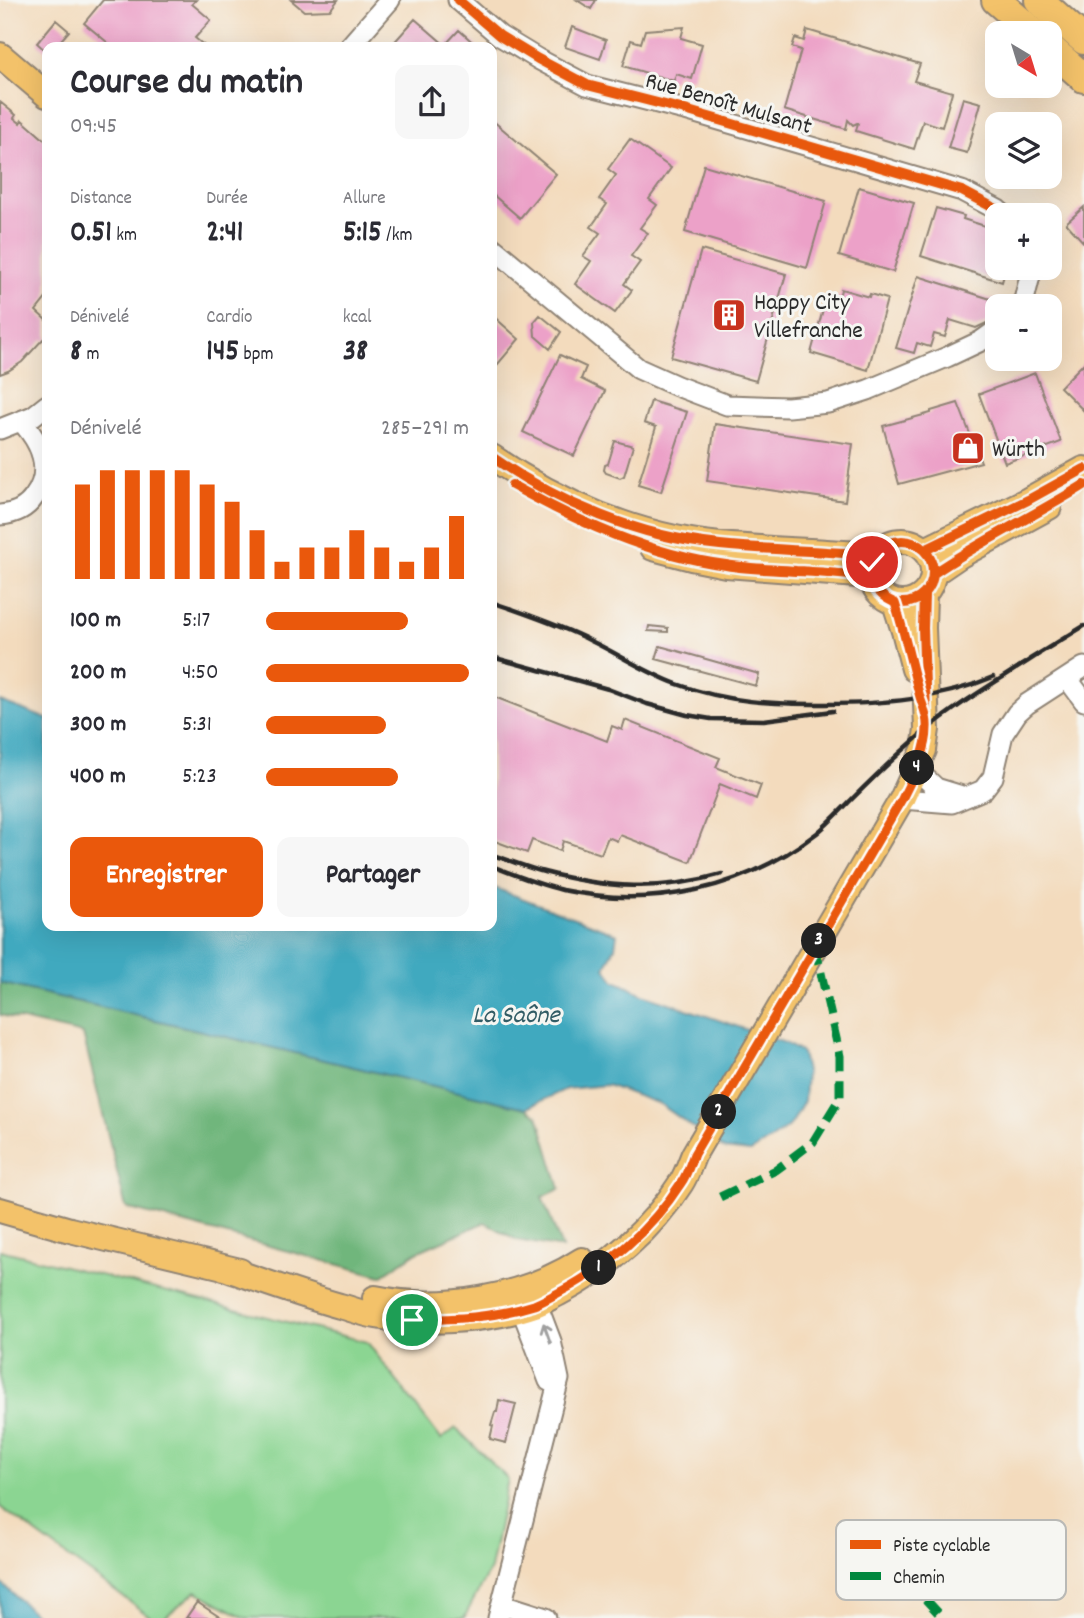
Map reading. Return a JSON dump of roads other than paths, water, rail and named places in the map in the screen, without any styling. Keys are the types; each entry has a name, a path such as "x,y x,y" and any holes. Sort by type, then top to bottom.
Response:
{"highway":[{"path":"996,0 1020,21"},
{"path":"1039,0 1084,40"},
{"path":"1062,59 1084,78"}],"main road":[{"path":"0,55 42,91"},
{"path":"497,461 519,476 578,506 607,518 669,536 873,566"},
{"path":"0,1210 223,1268 373,1298 401,1302 443,1302 491,1296 528,1300 598,1250 660,1194 694,1154 902,799 924,750 927,729 923,628 928,573 918,544 899,541 882,548 873,566 873,585 886,599 895,603 910,603 928,573 1028,500 1084,469"},
{"path":"497,474 577,520 650,547 681,555 726,565 873,566"},
{"path":"928,573 1084,485"},
{"path":"895,603 926,715"}],"street":[{"path":"353,42 390,0"},
{"name":"Rue Benoît Mulsant","path":"458,0 500,36 587,85 685,110 961,191 985,203"},
{"path":"497,251 639,369 727,405 788,407 828,403 868,390 985,338"},
{"path":"0,429 33,416 42,409"},
{"path":"21,421 42,450"},
{"path":"0,515 14,512 31,502 42,483"},
{"path":"902,799 952,803 977,794 991,781 1003,734 1017,713 1084,667"},
{"path":"1067,678 1084,701"},
{"path":"916,769 936,788 966,797"},
{"path":"528,1300 548,1381 552,1410 500,1611 546,1618"}],"water":[{"name":"La Saône","path":"0,701 42,717 42,931 497,931 497,889 617,934 615,947 605,968 615,981 643,994 785,1043 802,1053 806,1072 804,1101 792,1123 772,1139 750,1152 724,1149 660,1104 607,1085 566,1089 526,1108 0,983"},
{"path":"0,1582 39,1618 0,1618"}],"railway":[{"path":"497,604 579,635 666,680 732,699 805,704 889,702 952,691 993,677"},
{"path":"1030,659 1084,626"},
{"path":"497,868 562,890 630,897 696,890 759,869 789,853 817,833 938,720 1039,654"},
{"path":"497,658 608,689 647,704 711,719 764,720 833,711"},
{"path":"497,857 544,872 589,882 633,886 677,884 722,874"}],"place":[{"name":"Happy City Villefranche","path":"729,315"},
{"name":"Würth","path":"968,448"}]}
